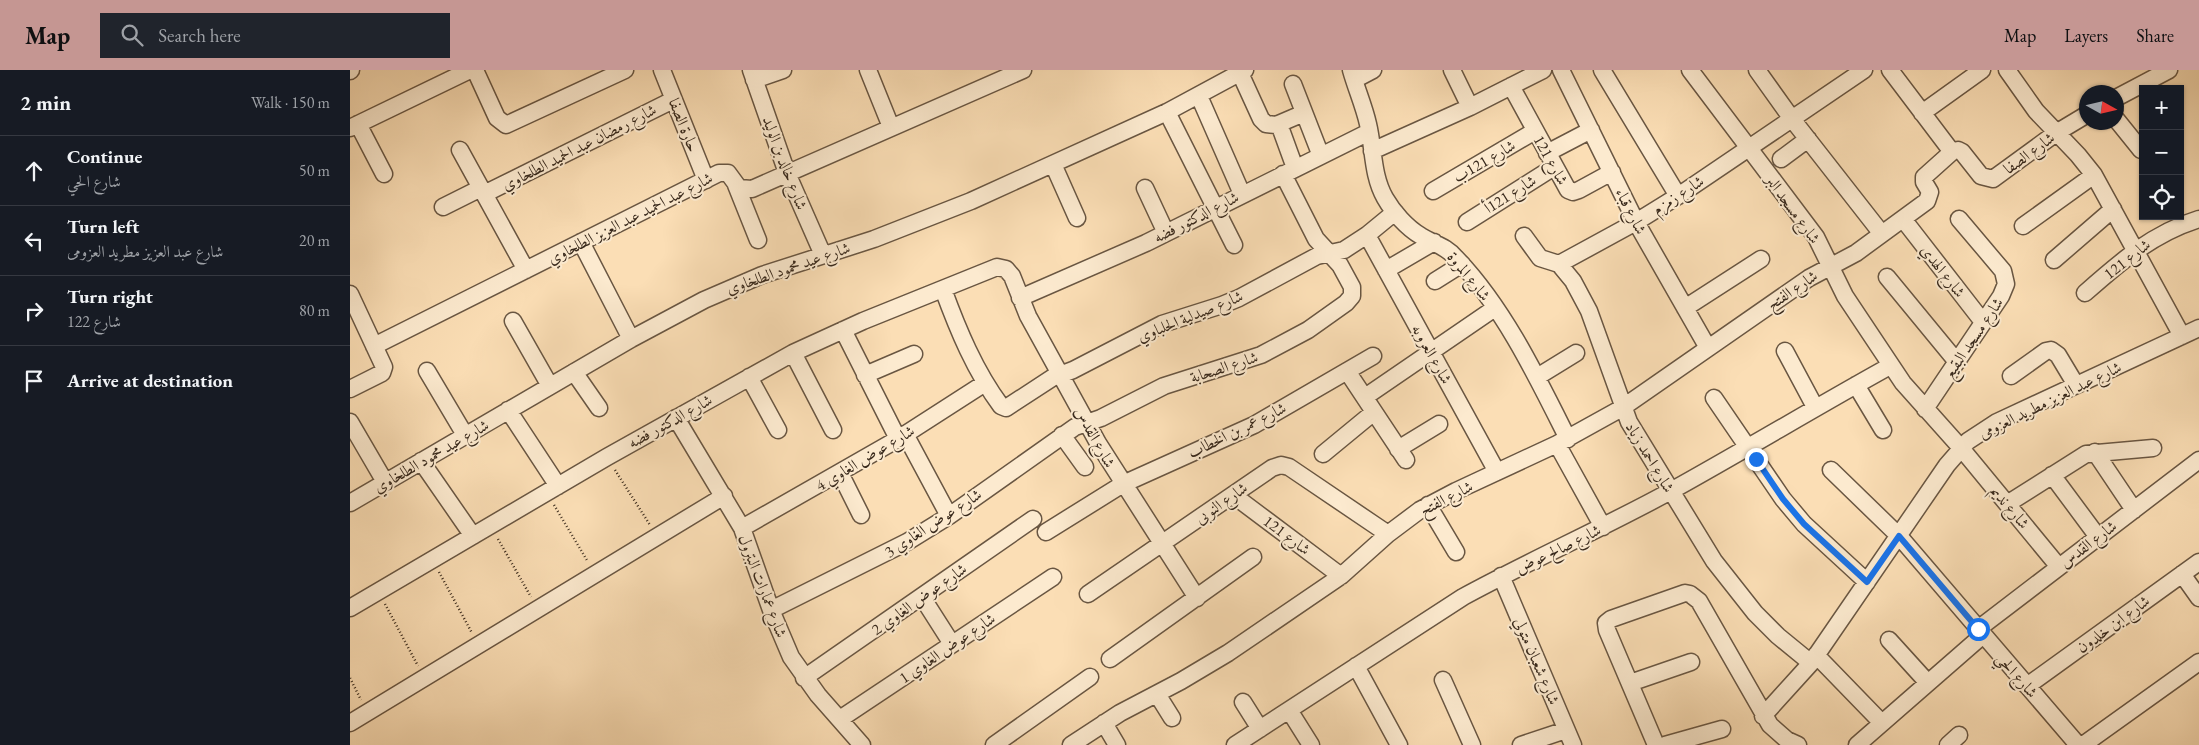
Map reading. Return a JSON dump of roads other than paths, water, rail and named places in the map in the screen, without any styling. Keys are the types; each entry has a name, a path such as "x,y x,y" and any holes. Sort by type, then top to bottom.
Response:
{"street":[{"path":"384,174 354,126 470,70"},
{"path":"475,70 497,118 506,125 625,70"},
{"name":"حارة الصفا","path":"662,70 706,180"},
{"path":"752,75 783,70"},
{"path":"868,70 891,127"},
{"name":"شارع عبد الحميد عبد العزيز الطلخاوي","path":"374,346 706,180 725,172 730,175 736,185 748,190 1023,70"},
{"path":"1352,75 1373,70"},
{"path":"1452,70 1470,107"},
{"path":"1372,151 1470,107 1542,70"},
{"name":"شارع قباء","path":"1561,70 1636,222 1708,348"},
{"path":"1602,70 1678,196"},
{"name":"شارع مسجد البر","path":"1690,70 1816,237 1845,296 1890,366 1925,409 1961,448"},
{"path":"1757,70 1792,119 1882,234"},
{"path":"1890,70 1952,152"},
{"path":"1922,113 1982,70"},
{"path":"2007,70 2036,112 2078,155 2094,175 2182,336"},
{"name":"شارع زمزم","path":"1559,264 1636,222 1678,196 1860,71"},
{"path":"1242,72 1263,122 1272,126 1304,113"},
{"name":"شارع عيد محمود الطلخاوي","path":"350,503 631,339 704,300 733,287 823,254 874,239 936,216 1167,112 1242,72"},
{"path":"2124,93 2162,72"},
{"name":"شارع خالد بن الوليد","path":"752,75 787,173 823,254"},
{"name":"شارع المروة","path":"1352,75 1369,132 1380,187 1395,212 1419,235 1443,246 1462,264 1495,308 1536,377 1562,441 1603,527"},
{"path":"1293,84 1321,156"},
{"name":"شارع 121","path":"1511,86 1550,160 1570,192 1579,190 1612,172"},
{"path":"1199,96 1242,194"},
{"name":"شارع رمضان عبد الحميد الطلخاوي","path":"443,207 483,191 673,100"},
{"path":"1167,112 1234,245"},
{"name":"شارع الصفا","path":"1952,152 1960,151 1982,176 1992,178 2079,119"},
{"path":"1279,124 1289,171 1316,239 1328,254"},
{"path":"2124,129 2139,148"},
{"name":"شارع 121أ","path":"1467,222 1591,130"},
{"name":"شارع 121ب","path":"1433,191 1535,131"},
{"name":"شارع الدكتور فضه","path":"1020,298 1166,232 1369,132"},
{"path":"1781,159 1808,139"},
{"path":"460,150 526,270"},
{"name":"شارع الفتح","path":"1071,745 1104,723 1228,653 1342,576 1388,534 1428,505 1562,441 1622,408 1809,278 1856,253 1929,198 1930,192 1924,182 1924,177 1952,152"},
{"path":"1053,164 1077,218"},
{"path":"2023,226 2094,175"},
{"path":"736,185 758,240"},
{"path":"1145,188 1166,232"},
{"path":"2054,260 2113,209"},
{"name":"شارع صيدلية الحلباوي","path":"985,383 1001,406 1006,408 1052,378 1073,370 1162,324 1239,298 1311,258 1344,250 1367,235 1395,212"},
{"name":"شارع الهدي","path":"1903,219 1983,322"},
{"name":"شارع مسجد البقيع","path":"1925,409 2005,290 2006,277 2003,271 1958,219"},
{"name":"شارع 121","path":"2085,293 2136,250 2171,229 2199,219"},
{"name":"شارع العروبه","path":"1367,235 1496,472"},
{"name":"شارع احمد زياد","path":"1524,236 1540,258 1559,264 1570,277 1589,311 1622,408 1636,436 1714,561 1734,588 1778,636 1814,659 1882,723"},
{"path":"581,242 631,339"},
{"path":"1386,270 1434,242"},
{"name":"شارع الصحابة","path":"1087,423 1164,386 1261,355 1308,330 1342,306 1352,296 1352,287 1344,272 1328,254"},
{"path":"1685,308 1760,259"},
{"path":"1435,281 1462,264"},
{"name":"شارع الدكتور فضه","path":"351,606 607,457 793,353 842,330 993,268 1006,269"},
{"name":"شارع القدس","path":"1006,269 1012,276 1020,298 1087,423 1123,484 1197,598"},
{"path":"1887,276 1957,362"},
{"path":"944,289 966,348 985,383"},
{"path":"350,294 354,313 374,346 384,370 350,389"},
{"path":"1365,398 1495,308"},
{"path":"512,321 550,386"},
{"name":"شارع عبد العزيز مطريد العزومى","path":"1763,716 1814,659 1947,465 1961,448 1981,430 2199,328"},
{"path":"842,330 865,374 948,516"},
{"path":"2011,376 2046,351 2052,350 2058,355 2076,385"},
{"path":"1785,351 1815,407"},
{"path":"793,353 833,430"},
{"path":"1536,377 1576,353"},
{"path":"865,374 914,354"},
{"name":"شارع عمر بن الخطاب","path":"1046,532 1123,484 1254,425 1373,356"},
{"name":"شارع صالح عوض","path":"1235,745 1438,612 1501,576 1603,527 1670,491 1890,366"},
{"path":"427,371 465,435"},
{"path":"1347,371 1402,454 1439,424"},
{"path":"574,372 599,408"},
{"path":"749,377 778,430"},
{"name":"شارع عوض الغاوي 4","path":"742,528 901,437 985,383"},
{"path":"1856,385 1883,430"},
{"path":"1714,398 1783,499 1804,524 1867,582"},
{"path":"508,410 552,489"},
{"path":"1323,454 1374,412"},
{"name":"شارع عمارات البترول","path":"676,418 742,528 771,610 791,657 804,678 840,718 859,744"},
{"path":"350,422 385,482"},
{"name":"شارع عوض الغاوي 3","path":"771,610 886,554 948,516 1075,426 1087,423"},
{"path":"1062,435 1084,467"},
{"name":"شارع نديم","path":"1961,448 2059,567"},
{"path":"2008,504 2081,456 2096,452 2152,448"},
{"path":"2096,452 2134,510"},
{"name":"شارع القدس","path":"1857,745 1928,683 1980,632 2059,567 2199,460"},
{"path":"421,461 473,536"},
{"name":"شارع النوبى","path":"1088,594 1272,468 1281,465 1289,467 1388,534"},
{"name":"شارع الحي","path":"1831,470 1899,536 2078,745"},
{"path":"840,473 861,515"},
{"path":"2052,475 2098,537"},
{"name":"شارع 121","path":"1233,495 1342,576"},
{"path":"350,723 724,496"},
{"path":"1428,505 1456,552"},
{"name":"شارع عوض الغاوي 2","path":"804,678 1033,520"},
{"path":"1110,659 1253,557"},
{"name":"شارع ابن خلدون","path":"2027,686 2199,562"},
{"path":"2182,574 2199,598"},
{"name":"شارع شعبان متولي","path":"1501,576 1570,738"},
{"name":"شارع عوض الغاوي 1","path":"840,718 1054,577"},
{"path":"1656,745 1606,623 1611,619 1680,594 1690,594 1702,606 1763,716 1778,733 1798,745"},
{"path":"922,597 952,644"},
{"path":"1889,640 1928,683"},
{"path":"1630,683 1691,662"},
{"path":"2083,745 2199,662"},
{"path":"1356,666 1399,745"},
{"path":"994,745 1090,677"},
{"path":"1443,680 1472,745"},
{"path":"1157,694 1172,718"},
{"path":"1243,702 1260,729"},
{"path":"1289,710 1311,745"},
{"path":"1104,723 1117,745"},
{"path":"1665,745 1692,741 1722,729"},
{"path":"1521,745 1570,738"}]}
